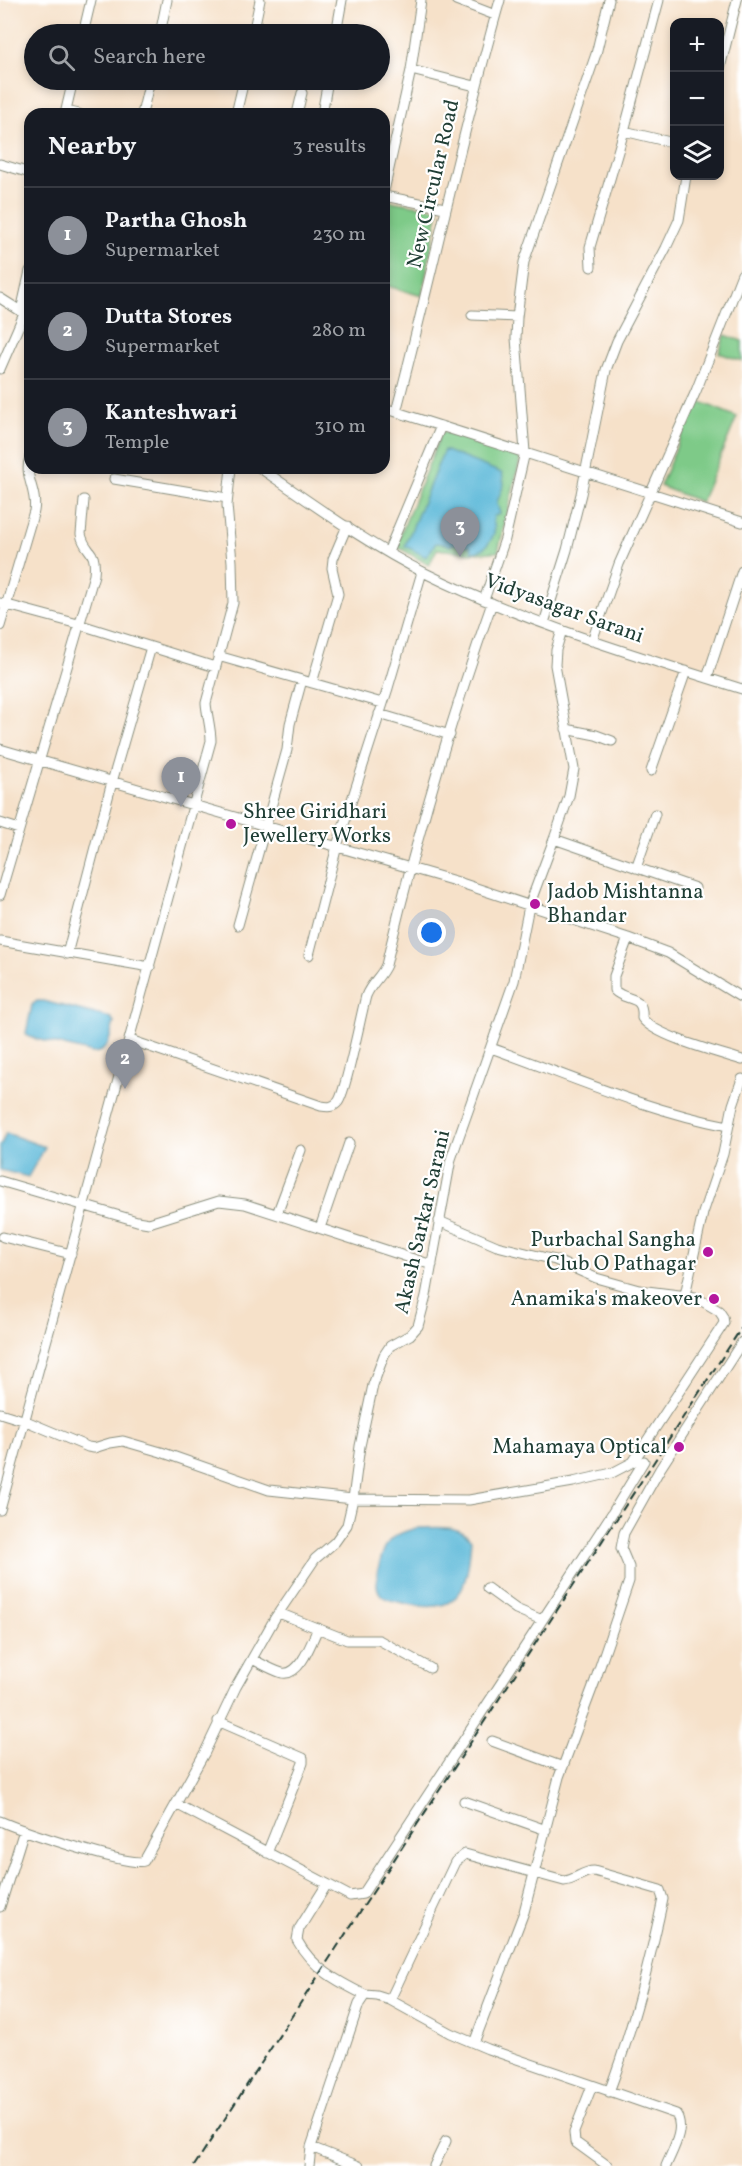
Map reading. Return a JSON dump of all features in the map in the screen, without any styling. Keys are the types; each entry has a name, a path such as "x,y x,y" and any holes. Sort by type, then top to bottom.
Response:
{"street":[{"path":"85,24 91,0"},
{"path":"162,24 167,0"},
{"path":"255,24 260,0"},
{"path":"338,24 342,0"},
{"path":"390,163 411,70 421,0"},
{"path":"456,0 495,15"},
{"name":"New Circular Road","path":"396,412 426,298 475,86 500,0"},
{"path":"130,1040 321,1106 329,1107 340,1100 369,987 382,974 386,965 410,868 505,539 525,452 517,358 517,317 524,262 596,54 609,0"},
{"path":"591,267 590,247 659,0"},
{"path":"724,52 737,0"},
{"path":"411,70 475,86"},
{"path":"67,108 71,90"},
{"path":"143,108 148,90"},
{"path":"237,108 242,90"},
{"path":"323,108 326,90"},
{"path":"298,108 302,93"},
{"path":"624,131 670,142"},
{"path":"0,164 24,170"},
{"path":"544,623 567,550 598,402 610,357 679,220 685,180"},
{"path":"390,197 445,208"},
{"path":"592,641 619,564 696,391 742,274"},
{"path":"0,298 24,313"},
{"path":"472,315 517,317"},
{"path":"0,369 24,316"},
{"path":"390,410 742,522"},
{"path":"388,552 441,426"},
{"path":"0,626 3,604 36,503 27,474"},
{"path":"0,1510 211,741 206,703 234,595 227,498 230,474"},
{"name":"Vidyasagar Sarani","path":"269,474 403,561 488,602 592,641 742,689"},
{"path":"114,479 227,498"},
{"path":"0,895 94,575 95,565 92,552 82,540 81,534 84,500"},
{"path":"312,683 338,594 332,568 333,559 347,526"},
{"path":"309,955 337,846 379,714 420,570"},
{"path":"708,678 742,571"},
{"path":"3,604 78,624 215,667"},
{"name":"Akash Sarkar Sarani","path":"24,1830 140,1863 147,1857 205,1752 218,1721 279,1613 315,1559 347,1525 360,1446 379,1367 390,1346 410,1335 418,1326 432,1265 451,1159 514,981 529,906 572,783 574,769 555,665 556,650 562,630"},
{"path":"68,954 112,782 151,647"},
{"path":"218,656 382,704"},
{"path":"651,771 686,671"},
{"path":"238,925 287,750 290,724 302,680"},
{"path":"379,714 450,735"},
{"path":"566,729 612,741"},
{"path":"0,749 337,846 628,938 668,952 741,994"},
{"path":"636,868 655,814"},
{"path":"0,823 19,830"},
{"path":"554,839 695,888"},
{"path":"628,938 614,975 614,990 639,1002 642,1006 642,1018 650,1026 678,1039 742,1060"},
{"path":"0,941 150,967"},
{"path":"491,1048 635,1101 687,1118 728,1126"},
{"path":"685,1295 701,1222 723,1154 728,1126 742,1079"},
{"path":"320,1228 349,1143"},
{"path":"278,1214 301,1150"},
{"path":"0,1181 149,1223 219,1201 245,1204 432,1265"},
{"path":"176,1804 350,1896 363,1894 542,1620 724,1323 718,1311 701,1300 685,1295 639,1290 596,1278 555,1260 497,1246 439,1221"},
{"path":"3,1237 71,1254"},
{"path":"474,2043 514,1938 563,1767 629,1581 630,1570 622,1552 622,1538 660,1469 742,1342"},
{"path":"0,1413 24,1420 88,1447 94,1448 123,1441 269,1490 353,1499 469,1500 612,1473 640,1459 660,1469"},
{"path":"487,1588 516,1609 542,1620"},
{"path":"279,1613 347,1640 379,1640 430,1668"},
{"path":"252,1659 282,1673 291,1673 297,1669 318,1628"},
{"path":"218,1721 303,1758 267,1853"},
{"path":"492,1740 563,1767"},
{"path":"464,1801 546,1830"},
{"path":"0,1821 24,1830 0,1907"},
{"path":"390,2000 455,1862 460,1856 470,1854 564,1881 574,1879 588,1871 594,1871 654,1888 663,1893 663,1899 644,1986 609,2092"},
{"path":"327,1884 299,1929 297,1940 321,1971 365,1995 390,2000 450,2033 474,2043 676,2114 680,2120 680,2128 666,2166"},
{"path":"309,2166 311,2147 359,2004 365,1995"},
{"path":"592,2086 574,2132 575,2142 608,2166"},
{"path":"434,2166 446,2141"},
{"path":"311,2147 359,2166"}],"green space":[{"path":"390,201 439,209 422,296 390,287"},
{"path":"725,335 742,341 742,361 719,353"},
{"path":"696,400 737,417 701,502 660,486"},
{"path":"442,431 517,455 520,460 498,552 472,553 437,549 429,565 396,546"}],"water":[{"path":"444,450 502,473 504,484 497,502 500,514 494,516 493,537 482,549 472,552 470,546 436,543 426,557 405,546"},
{"path":"37,1001 111,1018 114,1022 106,1047 92,1053 29,1037 26,1033 32,1005"},
{"path":"6,1133 45,1147 28,1177 0,1170 0,1147"},
{"path":"416,1528 453,1529 460,1531 471,1540 463,1586 457,1596 438,1606 422,1606 390,1600 383,1597 377,1587 382,1556 388,1543 397,1535"}],"railway":[{"path":"194,2166 742,1327"}],"place":[{"name":"Kanteshwari","path":"460,557"},
{"name":"Partha Ghosh","path":"181,807"},
{"name":"Shree Giridhari Jewellery Works","path":"231,824"},
{"name":"Jadob Mishtanna Bhandar","path":"535,904"},
{"name":"Dutta Stores","path":"125,1089"},
{"name":"Purbachal Sangha Club O Pathagar","path":"708,1252"},
{"name":"Anamika's makeover","path":"714,1299"},
{"name":"Mahamaya Optical","path":"679,1447"}]}
